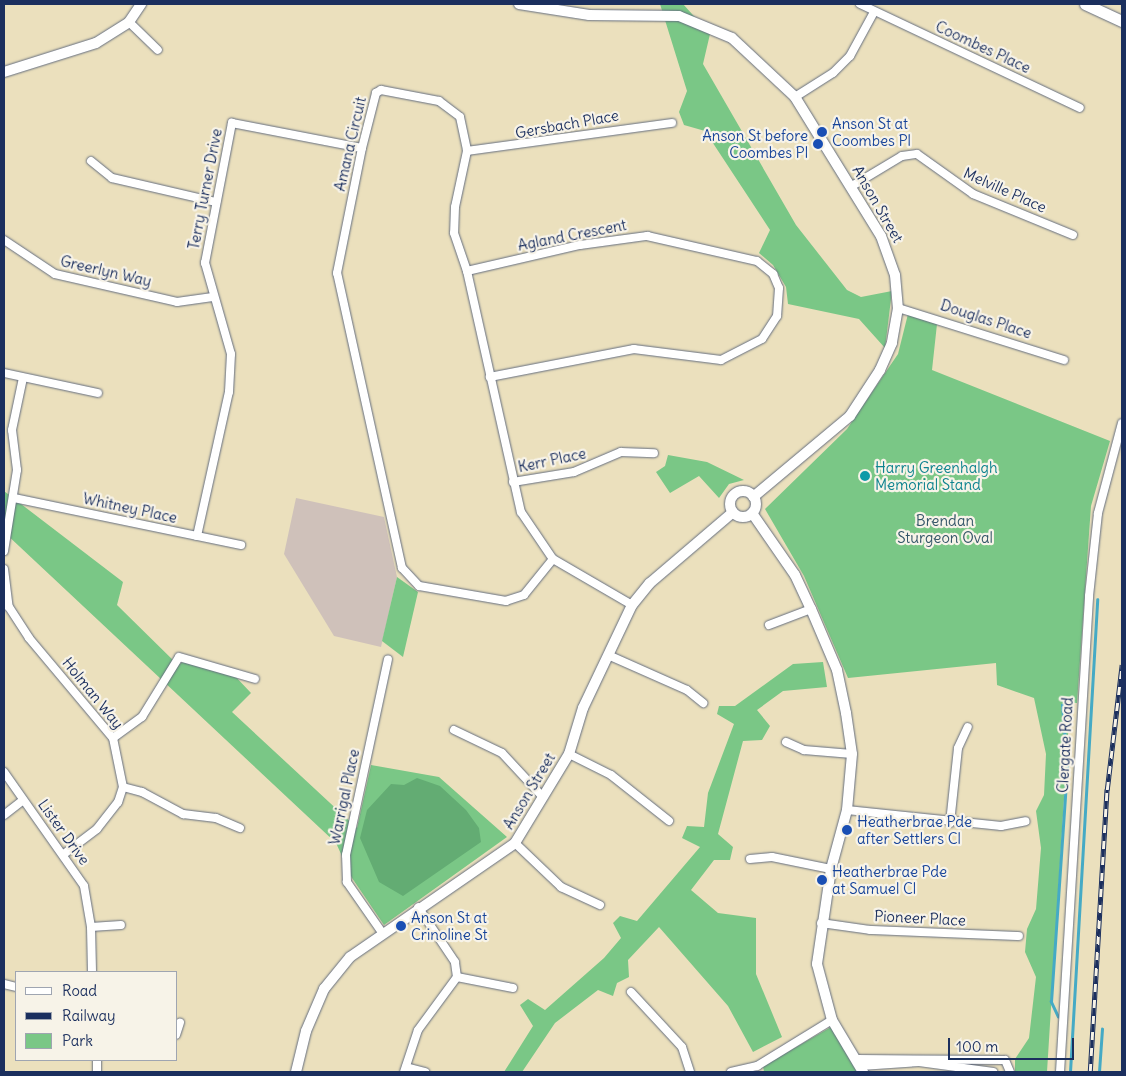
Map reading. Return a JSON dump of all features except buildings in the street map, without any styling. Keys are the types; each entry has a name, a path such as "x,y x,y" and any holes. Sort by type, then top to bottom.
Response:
{"main road":[{"path":"1085,4 1102,7 1122,21"}],"street":[{"path":"4,72 96,43 129,22 141,4"},
{"name":"Anson Street","path":"519,4 554,12 687,18 732,38 795,97 852,186 890,256 898,308 892,343 859,405 753,496"},
{"name":"Coombes Place","path":"860,4 1080,108"},
{"path":"795,97 833,74 850,56 874,12"},
{"path":"129,22 158,50"},
{"name":"Amana Circuit","path":"553,559 530,589 510,600 419,586 405,576 337,273 362,148 376,93 387,90 450,107 460,117 467,151 453,220 467,271 513,482 528,525 553,559 632,605"},
{"name":"Terry Turner Drive","path":"197,536 230,392 232,354 212,296 205,262 232,122 362,148"},
{"name":"Gersbach Place","path":"467,151 672,123"},
{"name":"Melville Place","path":"852,186 902,156 917,154 973,194 1074,235"},
{"path":"91,161 112,178 216,202"},
{"name":"Agland Crescent","path":"467,271 580,244 647,236 749,258 767,267 779,288 777,316 762,339 721,360 626,350 490,377"},
{"name":"Greerlyn Way","path":"4,240 55,274 177,302 212,296"},
{"name":"Douglas Place","path":"898,308 1064,360"},
{"path":"4,373 98,393"},
{"path":"4,551 17,470 12,430 23,378"},
{"name":"Clergate Road","path":"1060,1072 1089,596 1098,513 1122,423"},
{"name":"Kerr Place","path":"513,482 574,472 621,452 654,453"},
{"path":"752,513 742,517 733,512 730,502 737,493 753,496 752,513 795,575 837,670 852,754 847,810 831,870 821,923 819,983 832,1020 860,1066"},
{"name":"Whitney Place","path":"14,498 241,545"},
{"name":"Anson Street","path":"296,1072 306,1031 324,989 350,957 381,931 515,843 568,754 583,708 632,605 650,583 733,512"},
{"name":"Holman Way","path":"4,569 6,608 113,738 123,787"},
{"path":"768,625 811,608"},
{"path":"608,655 687,690 703,703"},
{"path":"113,738 142,717 179,657 255,679"},
{"name":"Warrigal Place","path":"381,931 347,882 346,855 388,659"},
{"path":"950,823 958,748 968,727"},
{"path":"454,730 502,753 542,796"},
{"path":"786,742 804,750 852,754"},
{"path":"568,754 611,775 669,821"},
{"name":"Lister Drive","path":"4,772 64,854 84,886 92,927 92,971"},
{"path":"64,854 97,829 118,802 123,787 142,792 183,814 216,818 240,828"},
{"path":"4,815 23,800"},
{"path":"847,810 950,823 1001,826 1026,821"},
{"path":"515,843 562,887 600,905"},
{"path":"750,859 772,857 831,870"},
{"path":"418,907 456,962 457,977 418,1030 405,1070 425,1072"},
{"name":"Pioneer Place","path":"821,923 870,930 1018,936"},
{"path":"92,927 121,925"},
{"path":"457,977 513,988"},
{"path":"631,992 682,1047 690,1072"},
{"path":"731,1072 758,1069 832,1020"},
{"path":"178,1029 180,1023"},
{"path":"860,1066 1005,1060 1010,1072"},
{"path":"860,1066 919,1062 987,1068 993,1072"}],"shaded area":[{"path":"296,498 384,517 397,577 381,647 334,636 284,554"}],"green space":[{"path":"660,4 683,4 710,34 703,64 796,225 847,290 861,297 892,291 885,348 859,319 788,304 786,287 773,265 759,253 770,230 705,131 684,125 679,112 687,91"},
{"name":"Brendan Sturgeon Oval","path":"908,314 937,324 932,370 1110,441 1091,506 1077,703 1070,703 1047,1072 1015,1072 1015,1059 1029,1038 1036,977 1025,952 1027,929 1036,909 1041,848 1036,811 1044,795 1046,754 1034,698 997,685 996,663 848,678 804,576 765,509 847,429 898,354"},
{"path":"668,455 707,462 744,480 729,484 719,498 699,476 670,493 656,472 665,466"},
{"path":"4,491 123,582 117,605 178,665 183,662 234,675 251,693 232,712 357,828 371,765 439,777 507,837 384,925 352,878 336,843 4,532"},
{"path":"397,577 418,592 403,657 382,641"},
{"path":"823,662 827,687 783,691 757,710 770,726 762,740 743,741 718,834 733,847 730,860 714,860 691,890 718,913 756,918 756,974 782,1037 753,1052 728,1006 659,927 628,960 629,977 617,983 613,996 598,990 555,1023 522,1072 504,1072 533,1026 520,1005 528,999 545,1010 604,958 621,938 613,923 620,916 637,921 700,847 682,838 687,826 704,827 708,793 734,724 717,714 719,706 735,706 793,664"},
{"path":"417,778 440,786 466,810 479,828 481,842 403,896 379,882 360,838 367,810 391,784 404,785"},
{"path":"831,1027 857,1072 764,1072 763,1066"}],"waterway":[{"path":"1070,1072 1097,600"},
{"path":"1058,1017 1051,1002 1067,766 1062,705"},
{"path":"1099,1072 1102,1029"}],"railway":[{"path":"1090,1072 1107,790 1122,665"}],"place":[{"name":"Anson St at Coombes Pl","path":"822,132"},
{"name":"Anson St before Coombes Pl","path":"818,144"},
{"name":"Harry Greenhalgh Memorial Stand","path":"865,476"},
{"name":"Heatherbrae Pde after Settlers Cl","path":"847,830"},
{"name":"Heatherbrae Pde at Samuel Cl","path":"822,880"},
{"name":"Anson St at Crinoline St","path":"401,926"}]}
